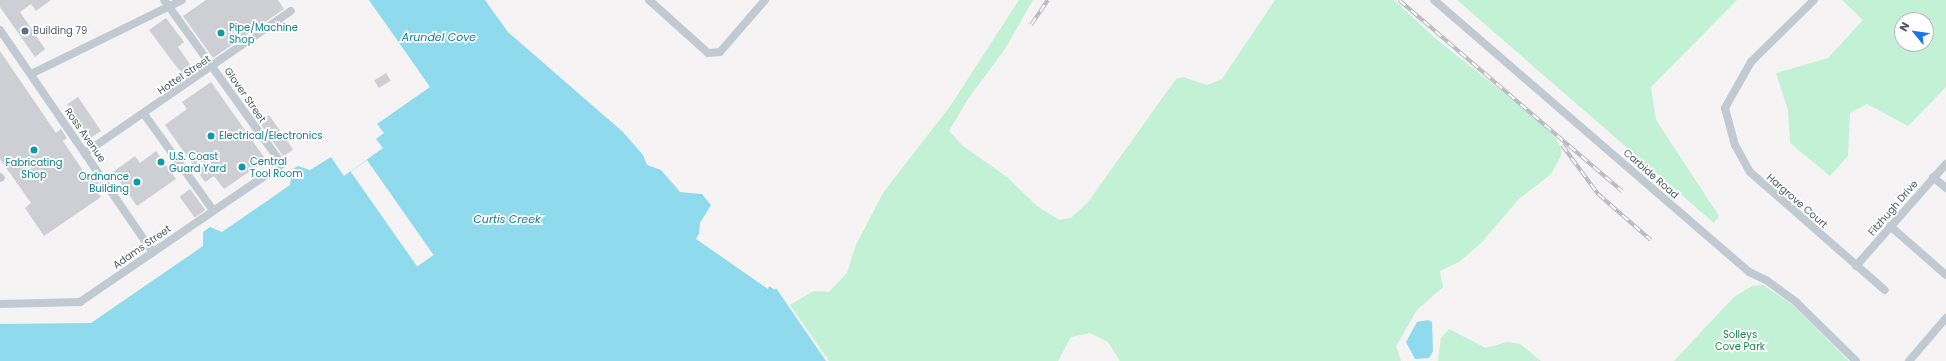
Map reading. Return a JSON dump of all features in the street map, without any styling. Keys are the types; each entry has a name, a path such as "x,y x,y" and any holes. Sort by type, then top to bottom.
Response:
{"street":[{"path":"31,74 166,3 182,0"},
{"path":"649,0 708,53 720,52 764,0"},
{"name":"Carbide Road","path":"1434,0 1749,272 1766,280 1796,302 1856,361"},
{"name":"Hargrove Court","path":"1814,0 1752,62 1725,108 1735,145 1750,172 1884,290"},
{"name":"Glover Street","path":"166,3 282,164"},
{"name":"Hottel Street","path":"85,153 214,68 291,11"},
{"name":"Ross Avenue","path":"0,30 153,252"},
{"path":"144,114 213,210"},
{"name":"Adams Street","path":"0,304 80,302 282,164"},
{"name":"Fitzhugh Drive","path":"1856,266 1946,164"},
{"path":"1933,177 1946,188"},
{"path":"1890,226 1946,275"},
{"path":"1910,361 1946,318"}],"green space":[{"path":"1019,0 1033,0 1005,49 968,99 949,131 963,146 1007,177 1037,206 1059,220 1071,218 1088,202 1176,79 1183,77 1207,85 1222,79 1275,0 1394,0 1435,38 1540,122 1555,137 1561,148 1561,156 1551,174 1519,199 1481,243 1459,262 1440,271 1443,287 1417,310 1396,346 1401,361 1120,361 1108,342 1090,333 1071,337 1058,361 829,361 790,305 813,291 829,292 847,273 856,245 883,193 951,105"},
{"path":"1457,0 1737,0 1651,87 1656,120 1719,216 1714,223"},
{"path":"1842,0 1946,0 1946,87 1908,126 1867,104 1850,113 1848,156 1830,176 1790,143 1788,110 1776,73 1828,58 1863,20"},
{"name":"Solleys Cove Park","path":"1763,285 1793,305 1849,361 1674,361 1734,297 1752,286"},
{"path":"1449,329 1486,348 1507,342 1520,344 1541,361 1438,361 1441,338"}],"water":[{"name":"Curtis Creek","path":"369,0 485,0 508,32 623,132 643,155 647,165 661,170 680,192 702,194 711,205 700,223 699,234 776,288 826,361 0,361 0,324 91,323 203,246 203,232 210,227 222,232 290,185 292,170 298,166 310,170 331,157 344,176 383,148 376,139 384,133 377,124 430,87"},
{"path":"1428,320 1432,322 1433,351 1429,358 1415,359 1406,342 1417,322"}],"pier":[{"path":"367,160 434,255 417,266 351,171"},
{"path":"700,232 777,286 775,290 769,286 768,289 696,239"}],"building":[{"name":"Building 79","path":"0,0 51,0 36,11 31,4 20,12 45,49 35,57 0,7"},
{"name":"Pipe/Machine Shop","path":"206,0 278,0 284,9 213,58 183,16"},
{"path":"166,18 184,42 178,47 191,66 182,74 149,30"},
{"name":"Fabricating Shop","path":"0,51 56,133 61,129 67,138 63,141 90,181 95,178 102,188 97,192 101,197 44,236 25,208 31,203 0,159"},
{"path":"386,73 391,81 379,88 374,80"},
{"name":"Electrical/Electronics","path":"211,82 266,160 224,189 214,176 205,182 165,125 187,109 182,102"},
{"path":"78,97 101,131 90,138 67,104"},
{"path":"269,115 293,149 283,156 259,122"},
{"name":"Ordnance Building","path":"156,151 176,179 137,206 113,172 135,156 140,163"},
{"path":"190,189 205,210 195,218 179,197"}],"railway":[{"path":"1031,25 1048,0"},
{"path":"1399,0 1622,191"},
{"path":"1562,145 1598,194 1651,240"}],"place":[{"name":"Building 79","path":"25,31"},
{"name":"Pipe/Machine Shop","path":"221,33"},
{"name":"Electrical/Electronics","path":"211,136"},
{"name":"Fabricating Shop","path":"34,150"},
{"name":"U.S. Coast Guard Yard","path":"161,162"},
{"name":"Central Tool Room","path":"242,167"},
{"name":"Ordnance Building","path":"137,182"}],"water label":[{"name":"Arundel Cove","path":"439,37"}]}
